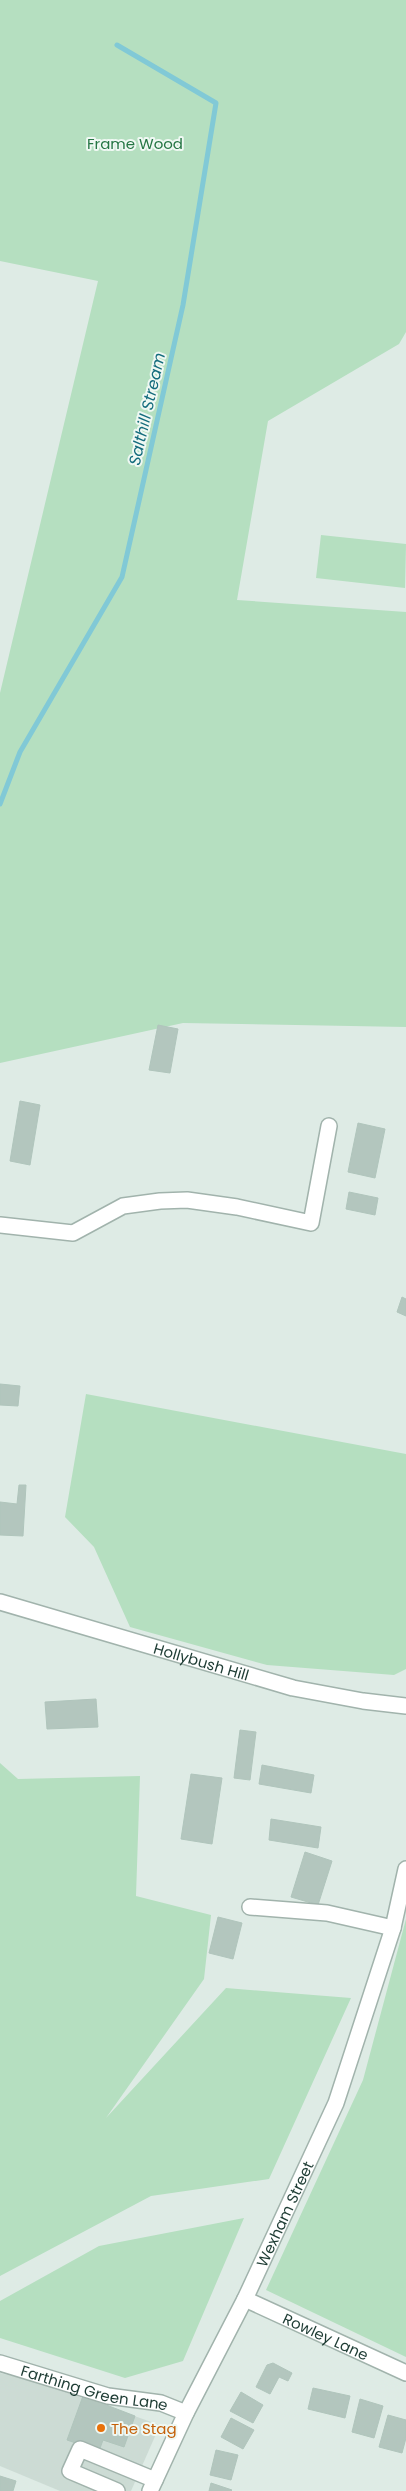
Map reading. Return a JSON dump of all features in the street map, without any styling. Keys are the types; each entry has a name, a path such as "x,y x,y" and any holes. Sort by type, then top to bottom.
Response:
{"street":[{"path":"0,1225 73,1233 123,1206 178,1200 237,1207 311,1223 329,1126"},
{"name":"Hollybush Hill","path":"0,1602 293,1688 363,1701 406,1706"},
{"name":"Wexham Street","path":"152,2486 186,2413 245,2299 336,2103 393,1928 406,1869"},
{"path":"250,1907 327,1913 393,1928"},
{"name":"Rowley Lane","path":"245,2299 406,2373"},
{"name":"Farthing Green Lane","path":"0,2363 108,2396 161,2403 186,2413"},
{"path":"117,2491 70,2471 80,2449 152,2486"}],"shaded area":[{"path":"0,2373 37,2382 160,2425 131,2491 60,2491 0,2466"}],"green space":[{"name":"Frame Wood","path":"0,0 406,0 406,332 399,344 268,421 237,600 406,612 406,1027 183,1023 0,1063 0,693 98,281 0,261"},
{"path":"321,535 406,544 405,588 316,578"},
{"path":"86,1394 406,1454 406,1669 394,1675 267,1665 130,1627 94,1547 65,1517"},
{"path":"0,1763 18,1779 140,1776 136,1896 211,1915 204,1979 106,2118 226,1988 351,1998 269,2179 151,2196 0,2276"},
{"path":"406,1919 406,2357 266,2290 363,2080"},
{"path":"244,2218 183,2361 125,2378 0,2338 0,2301 99,2246"}],"building":[{"path":"158,1025 178,1029 170,1073 149,1070"},
{"path":"20,1101 40,1105 30,1165 10,1161"},
{"path":"358,1123 385,1129 375,1178 348,1172"},
{"path":"349,1192 378,1198 375,1215 346,1209"},
{"path":"402,1297 406,1299 406,1316 397,1312"},
{"path":"0,1384 20,1386 18,1406 0,1405"},
{"path":"19,1485 26,1485 23,1536 0,1535 0,1502 17,1504"},
{"path":"96,1699 98,1727 47,1729 45,1702"},
{"path":"240,1730 256,1732 250,1780 234,1778"},
{"path":"262,1765 314,1775 311,1793 259,1784"},
{"path":"191,1774 222,1778 212,1844 181,1839"},
{"path":"271,1819 321,1827 318,1848 269,1840"},
{"path":"305,1852 332,1861 318,1905 291,1897"},
{"path":"218,1917 242,1923 233,1959 209,1953"},
{"path":"273,2363 292,2373 288,2381 279,2377 270,2394 256,2387 267,2365"},
{"path":"313,2388 350,2396 345,2418 308,2409"},
{"path":"241,2392 263,2405 253,2423 230,2411"},
{"name":"The Stag","path":"83,2396 135,2416 124,2447 103,2440 99,2451 67,2440"},
{"path":"360,2399 383,2406 374,2438 352,2432"},
{"path":"388,2415 406,2420 406,2438 402,2453 379,2447"},
{"path":"231,2418 254,2430 243,2449 221,2437"},
{"path":"216,2450 238,2455 231,2480 210,2475"},
{"path":"0,2476 16,2481 13,2491 0,2491"},
{"path":"211,2483 232,2490 209,2491"}],"waterway":[{"name":"Salthill Stream","path":"0,804 20,752 122,577 183,305 216,103 117,45"}],"place":[{"name":"The Stag","path":"101,2428"}]}
